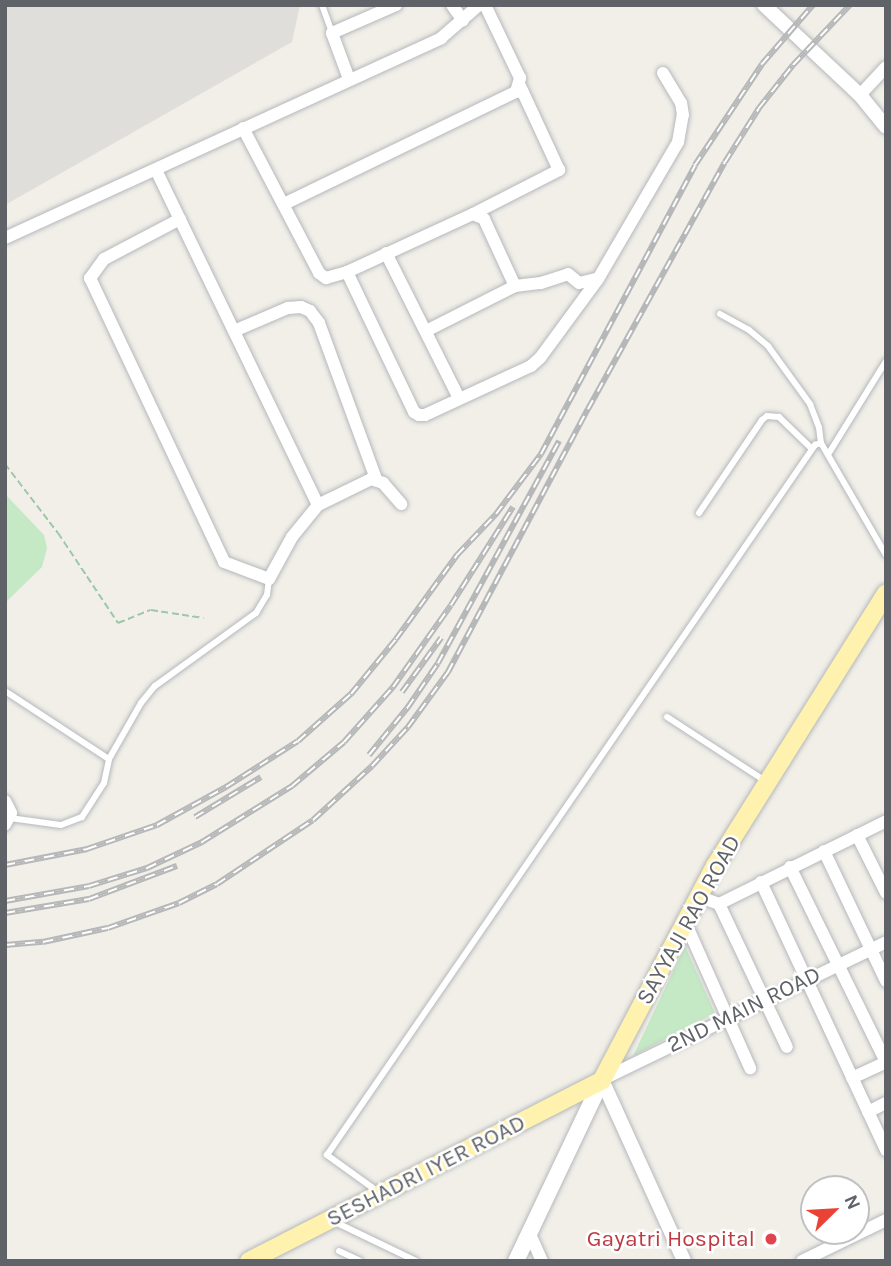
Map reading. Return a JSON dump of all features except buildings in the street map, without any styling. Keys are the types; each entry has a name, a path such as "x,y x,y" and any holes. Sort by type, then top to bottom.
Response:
{"main road":[{"name":"SAYYAJI RAO ROAD","path":"516,1261 602,1080 685,924 766,782 886,593"},
{"name":"SESHADRI IYER ROAD","path":"249,1261 602,1080"}],"street":[{"path":"349,79 332,33 396,5"},
{"path":"452,5 463,21"},
{"path":"5,238 441,38 480,5"},
{"path":"243,128 319,273 326,278 347,272 473,214 559,170 520,86 516,68 485,5"},
{"path":"764,5 860,94 886,127"},
{"path":"860,94 886,67"},
{"path":"347,272 414,412 425,415 531,366 540,358 598,279 678,142 683,115 681,103 663,73"},
{"path":"284,205 516,92 520,86"},
{"path":"156,170 318,505"},
{"path":"473,214 484,219 515,286"},
{"path":"180,219 104,259 90,278 224,562 269,579 292,537 318,505 376,479"},
{"path":"386,253 460,398"},
{"path":"426,331 515,286 541,283 568,274 579,283 598,279"},
{"path":"234,331 288,309 301,307 310,311 319,323 376,479 383,482 401,505"},
{"path":"5,801 8,821"},
{"path":"719,904 886,821"},
{"path":"857,835 886,893"},
{"path":"824,851 886,981"},
{"path":"790,867 886,1062 852,1078"},
{"path":"761,882 885,1147"},
{"path":"700,897 719,904 787,1047"},
{"path":"685,924 750,1068"},
{"name":"2ND MAIN ROAD","path":"602,1080 886,942"},
{"path":"602,1080 684,1261"},
{"path":"868,1112 886,1103"},
{"path":"802,1261 886,1220"},
{"path":"529,1232 542,1261"}],"lane":[{"path":"322,5 332,33"},
{"path":"720,314 749,330 768,346 810,404 820,427 821,443 886,555"},
{"path":"829,453 886,360"},
{"path":"699,513 767,416 779,417 812,449"},
{"path":"382,1194 327,1155 812,449 821,443"},
{"path":"8,821 61,825 74,822 86,812 104,783 109,759 126,725 155,686 256,613 263,604 269,579"},
{"path":"5,691 109,759"},
{"path":"667,717 766,782"},
{"path":"332,1220 415,1261"},
{"path":"339,1251 360,1261"}],"path":[{"path":"5,464 58,533 118,623 151,610 203,618"}],"shaded area":[{"path":"5,5 300,5 292,42 5,205"}],"green space":[{"path":"5,494 44,535 47,548 42,567 5,603"},
{"path":"685,946 715,1013 633,1056"}],"railway":[{"path":"5,865 87,849 157,825 226,787 298,741 351,694 396,639 457,555 496,514 541,454 695,165 762,64 813,5"},
{"path":"5,945 43,942 108,928 179,903 217,884 313,820 372,766 408,727 448,672 588,409 725,162 759,108 793,65 850,5"},
{"path":"369,755 408,707 438,663 559,441"},
{"path":"5,901 89,886 147,868 202,842 292,786 344,742 393,687 451,605 513,507"},
{"path":"402,692 441,638"},
{"path":"195,817 261,777"},
{"path":"5,913 89,899 177,866"}],"place":[{"name":"Gayatri Hospital","path":"771,1239"}]}
